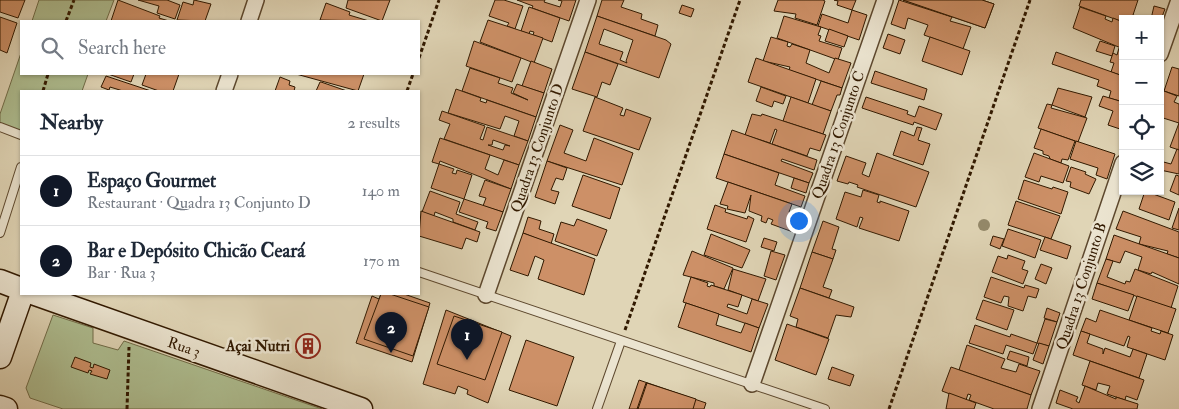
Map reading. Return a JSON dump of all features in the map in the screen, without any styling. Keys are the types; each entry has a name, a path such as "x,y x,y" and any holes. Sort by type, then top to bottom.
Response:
{"main road":[{"path":"0,281 20,289"},
{"path":"0,357 22,295"},
{"name":"Rua 3","path":"38,295 353,407"},
{"path":"0,407 6,409"}],"street":[{"path":"248,20 256,0"},
{"name":"Quadra 13 Conjunto D","path":"486,295 588,0"},
{"name":"Quadra 13 Conjunto C","path":"752,384 885,0"},
{"path":"1164,43 1179,0"},
{"path":"224,90 230,75"},
{"name":"Quadra 13 Conjunto B","path":"1040,409 1119,175"}],"lane":[{"path":"0,127 20,135"},
{"path":"0,233 20,170"},
{"path":"420,272 825,409"},
{"path":"597,409 621,341"}],"path":[{"path":"66,20 74,0"},
{"path":"420,55 439,0"},
{"path":"621,341 740,0"},
{"path":"889,409 1030,0"},
{"path":"43,90 48,75"},
{"path":"407,90 413,75"},
{"path":"127,409 129,339"}],"green space":[{"path":"39,0 114,0 106,20 32,20"},
{"path":"20,56 20,75 88,75 82,90 20,90 20,134 0,127 0,114"},
{"path":"53,315 93,328 93,343 118,350 124,341 322,409 63,409 30,398 26,388"}],"building":[{"path":"0,0 25,0 18,18 0,12"},
{"path":"118,0 166,20 111,20"},
{"path":"138,0 167,0 180,5 175,19 157,13 159,6"},
{"path":"194,0 211,4 205,20 177,20 183,2 193,5"},
{"path":"348,0 390,0 382,20 346,8"},
{"path":"495,0 504,0 523,6 515,29 507,26 509,23 489,16"},
{"path":"517,0 545,0 544,2 560,7 562,1 558,0 576,0 569,21 532,8 533,6"},
{"path":"602,0 624,0 621,7 642,14 641,19 658,25 655,36 597,16"},
{"path":"778,0 825,1 817,25 795,18 796,14 774,11"},
{"path":"834,0 856,0 852,10 837,5 838,1"},
{"path":"899,0 952,17 950,21 971,27 963,49 924,35 928,25 908,18 905,29 891,24"},
{"path":"903,0 950,0 947,8 952,10 955,0 982,0 994,4 985,28"},
{"path":"903,0 982,0 994,4 985,28"},
{"path":"1081,0 1138,0 1133,15 1119,15 1119,21 1079,6"},
{"path":"326,3 350,12 349,15 366,20 320,20"},
{"path":"682,5 694,9 691,17 679,13"},
{"path":"1154,6 1165,9 1163,15 1152,15"},
{"path":"529,7 560,18 552,42 533,35 534,32 530,31 529,34 521,31"},
{"path":"1080,7 1106,16 1105,19 1112,22 1113,18 1119,20 1119,47 1073,28"},
{"path":"852,10 867,15 859,40 818,26 822,14 848,23"},
{"path":"597,16 666,40 671,44 659,78 585,52","holes":["604,29 633,40 627,63 620,60 623,52 599,44"]},
{"path":"784,16 821,27 818,35 821,36 819,41 842,48 838,60 777,38"},
{"path":"0,17 17,23 7,53 0,50"},
{"path":"488,20 543,38 534,63 480,42"},
{"path":"829,29 848,36 844,47 825,41"},
{"path":"888,34 905,40 900,54 883,48"},
{"path":"771,37 788,42 787,46 790,47 792,44 810,50 806,63 829,73 835,58 851,63 842,88 789,70 790,67 763,61"},
{"path":"930,37 970,51 962,75 922,61"},
{"path":"474,41 521,58 512,82 466,66"},
{"path":"1100,41 1115,46 1112,56 1096,51"},
{"path":"1119,48 1119,75 1111,72 1114,63 1110,62 1113,53 1117,55"},
{"path":"585,52 618,64 610,85 602,82 597,97 572,89"},
{"path":"1056,52 1119,75 1119,101 1109,98 1111,91 1097,86 1099,80 1052,64"},
{"path":"756,58 816,79 808,103 748,82"},
{"path":"531,61 552,69 544,93 522,86"},
{"path":"1172,67 1179,69 1179,96 1164,91"},
{"path":"470,68 500,78 498,83 513,88 511,93 528,100 513,93 517,84 544,93 536,117 462,91"},
{"path":"875,71 927,89 924,100 871,83"},
{"path":"111,75 134,75 131,82"},
{"path":"146,75 179,75 173,90 156,90 142,85"},
{"path":"300,75 364,75 358,90"},
{"path":"106,76 148,90 120,90 110,87 109,90 101,87"},
{"path":"280,77 290,81 289,85 295,87 294,90 275,90"},
{"path":"821,81 842,88 831,111 812,105"},
{"path":"321,82 344,90 316,90"},
{"path":"761,87 786,96 783,104 774,101 772,107 756,101"},
{"path":"1058,88 1092,97 1085,117 1052,105"},
{"path":"456,89 481,98 480,101 486,103 487,100 536,117 528,141 514,136 519,121 505,116 500,129 448,113"},
{"path":"1164,91 1177,96 1174,102 1179,104 1179,123 1164,118"},
{"path":"1103,96 1119,101 1119,129 1108,125 1113,111 1099,106"},
{"path":"595,97 623,108 620,115 624,116 626,109 651,118 639,150 583,131"},
{"path":"791,97 831,111 823,134 783,121"},
{"path":"866,97 908,111 907,114 915,117 919,106 942,114 936,130 914,122 913,125 862,108"},
{"path":"1047,104 1052,105 1051,108 1087,118 1078,142 1038,128"},
{"path":"442,111 485,126 480,139 483,140 487,127 528,141 519,165 444,139 450,124 439,120","holes":["493,140 510,146 505,145 503,150 488,145 492,145"]},
{"path":"752,114 761,116 762,114 826,135 820,151 810,148 807,156 772,144 777,130 775,129 770,143 745,135"},
{"path":"1179,123 1179,150 1170,147"},
{"path":"560,125 573,130 564,153 586,161 594,138 633,153 622,185 547,161"},
{"path":"917,127 922,128 918,140 930,144 923,165 893,155 901,131 914,136"},
{"path":"1041,129 1075,141 1068,160 1062,159 1061,163 1050,159 1049,156 1043,154 1043,151 1034,148"},
{"path":"732,130 817,160 814,170 782,159 781,161 813,173 809,183 724,154"},
{"path":"440,138 490,155 485,169 498,175 504,160 519,165 511,189 440,161 439,164 432,162"},
{"path":"1076,141 1115,154 1107,179 1096,175 1098,168 1070,159"},
{"path":"1177,149 1179,150 1179,174 1164,171 1164,162 1171,164"},
{"path":"877,153 929,172 916,207 857,187 858,185 849,182 848,184 837,181 846,156 866,163 862,174 869,177"},
{"path":"1034,153 1069,166 1063,183 1041,176 1039,182 1025,177"},
{"path":"724,154 779,173 775,185 805,196 801,207 716,178"},
{"path":"547,161 567,168 563,180 556,178 551,190 559,192 555,204 535,197"},
{"path":"439,164 454,169 452,173 456,174 457,170 472,175 464,199 431,188"},
{"path":"1071,167 1086,172 1085,174 1096,179 1089,194 1070,187 1071,182 1066,181"},
{"path":"583,175 620,188 610,219 572,206"},
{"path":"1176,175 1179,176 1179,195 1170,191"},
{"path":"794,178 809,183 806,193 791,188"},
{"path":"485,180 511,189 503,212 483,206 486,198 479,196"},
{"path":"1024,180 1068,192 1061,214 1018,199"},
{"path":"728,182 792,204 789,212 798,215 793,232 771,224 773,220 768,218 766,223 761,221 762,216 749,211 751,195 745,213 727,209 728,206 720,204"},
{"path":"863,190 879,195 877,202 880,203 880,201 909,211 899,241 859,228 863,218 860,217 857,227 836,219 845,192 861,197"},
{"path":"430,191 460,202 456,214 478,222 475,230 453,222 453,219 435,212 434,216 422,212"},
{"path":"1144,195 1156,195 1175,202 1169,220 1139,209"},
{"path":"464,199 503,212 496,231 486,228 488,222 459,212"},
{"path":"1016,201 1060,216 1051,239 1008,225"},
{"path":"715,205 726,209 725,212 747,219 748,216 754,219 746,242 707,229"},
{"path":"1179,208 1179,230 1172,228"},
{"path":"421,211 480,232 477,242 466,238 462,249 420,236"},
{"path":"1123,211 1179,232 1179,258 1167,254 1168,251 1139,244 1141,237 1116,229"},
{"path":"528,217 541,221 539,229 554,234 551,244 523,233"},
{"path":"577,219 607,230 597,256 555,241 561,222 574,226"},
{"path":"823,221 839,227 832,249 836,250 833,259 812,252"},
{"path":"1008,229 1041,240 1035,258 1002,246"},
{"path":"523,233 595,259 584,295 538,279 544,260 535,256 528,276 510,270"},
{"path":"711,234 750,250 742,268 704,255"},
{"path":"1114,235 1179,258 1179,284 1152,272 1151,274 1138,270 1142,257 1125,251 1120,263 1106,259"},
{"path":"993,236 1004,239 1000,249 990,245"},
{"path":"1045,237 1071,246 1067,259 1040,250"},
{"path":"764,238 777,242 774,251 761,247"},
{"path":"692,251 733,268 724,289 714,286 714,283 683,275"},
{"path":"771,251 785,255 776,280 764,276"},
{"path":"812,252 833,259 823,287 832,290 829,298 800,288"},
{"path":"1008,255 1025,261 1022,269 1028,271 1023,284 992,272 998,256 1007,259"},
{"path":"1106,259 1113,261 1107,277 1125,284 1126,281 1130,282 1135,269 1178,286 1171,308 1097,283"},
{"path":"1041,264 1052,268 1046,284 1035,279"},
{"path":"733,269 766,279 758,301 728,290"},
{"path":"691,277 708,283 707,286 710,287 711,285 742,295 738,307 728,304 727,307 747,314 752,299 768,304 759,328 683,302"},
{"path":"991,277 1024,288 1025,285 1039,289 1036,298 1028,296 1023,311 1008,306 1009,297 1004,296 1001,303 984,297"},
{"path":"1097,283 1134,295 1128,311 1092,299"},
{"path":"800,288 854,307 851,317 836,315 828,338 796,327 798,319 790,316"},
{"path":"381,295 407,295 430,303 412,362 356,343 372,296 379,299"},
{"path":"381,295 393,295 429,307 413,356 364,339"},
{"path":"1137,296 1176,309 1168,333 1129,320"},
{"path":"983,300 1014,310 1007,330 976,319"},
{"path":"686,303 719,314 716,325 741,333 745,323 759,328 751,352 678,327"},
{"path":"1047,308 1060,313 1057,322 1044,318"},
{"path":"446,310 511,336 488,403 467,394 468,390 458,386 455,394 423,384"},
{"path":"1100,310 1152,328 1151,331 1160,334 1161,331 1173,335 1165,360 1127,347 1130,337 1128,336 1124,346 1081,331 1086,318 1096,322"},
{"path":"454,316 502,332 485,380 437,364"},
{"path":"1045,319 1057,322 1049,346 1037,343"},
{"path":"787,324 829,339 816,375 775,360"},
{"path":"975,325 1010,337 1011,334 1037,343 1033,354 1006,345 1003,354 969,343"},
{"path":"1081,331 1090,334 1087,343 1103,349 1103,354 1105,348 1130,357 1133,349 1147,354 1139,378 1073,355"},
{"name":"Açai Nutri","path":"304,334 319,341 311,358 296,352"},
{"name":"Açai Nutri","path":"303,338 316,342 311,358 298,353"},
{"path":"526,340 574,357 557,406 509,390"},
{"path":"1039,343 1049,346 1043,364 1033,360"},
{"path":"967,345 1005,359 1001,368 1016,372 1019,364 1040,371 1031,395 959,370"},
{"path":"1010,351 1029,357 1027,366 1007,359"},
{"path":"75,357 91,363 90,367 93,368 94,364 110,370 107,379 90,374 92,371 89,370 88,373 71,367"},
{"path":"1090,361 1144,380 1137,400 1126,396 1125,400 1107,394 1110,386 1098,383 1096,390 1082,385"},
{"path":"832,367 854,375 850,386 828,379"},
{"path":"951,367 1031,395 1027,409 994,409 969,400 971,395 968,394 966,400 942,391"},
{"path":"639,380 706,403 704,409 629,409"},
{"path":"646,383 694,399 691,409 637,409"},
{"path":"647,383 696,399 693,409 638,409"},
{"path":"1085,386 1116,399 1116,397 1138,404 1137,409 1073,409 1056,403 1060,390 1078,397 1076,401 1079,403"},
{"path":"949,393 976,403 974,409 946,409"}],"place":[{"name":"Açai Nutri","path":"308,346"},
{"name":"Bar e Depósito Chicão Ceará","path":"391,353"},
{"name":"Espaço Gourmet","path":"467,360"}]}
